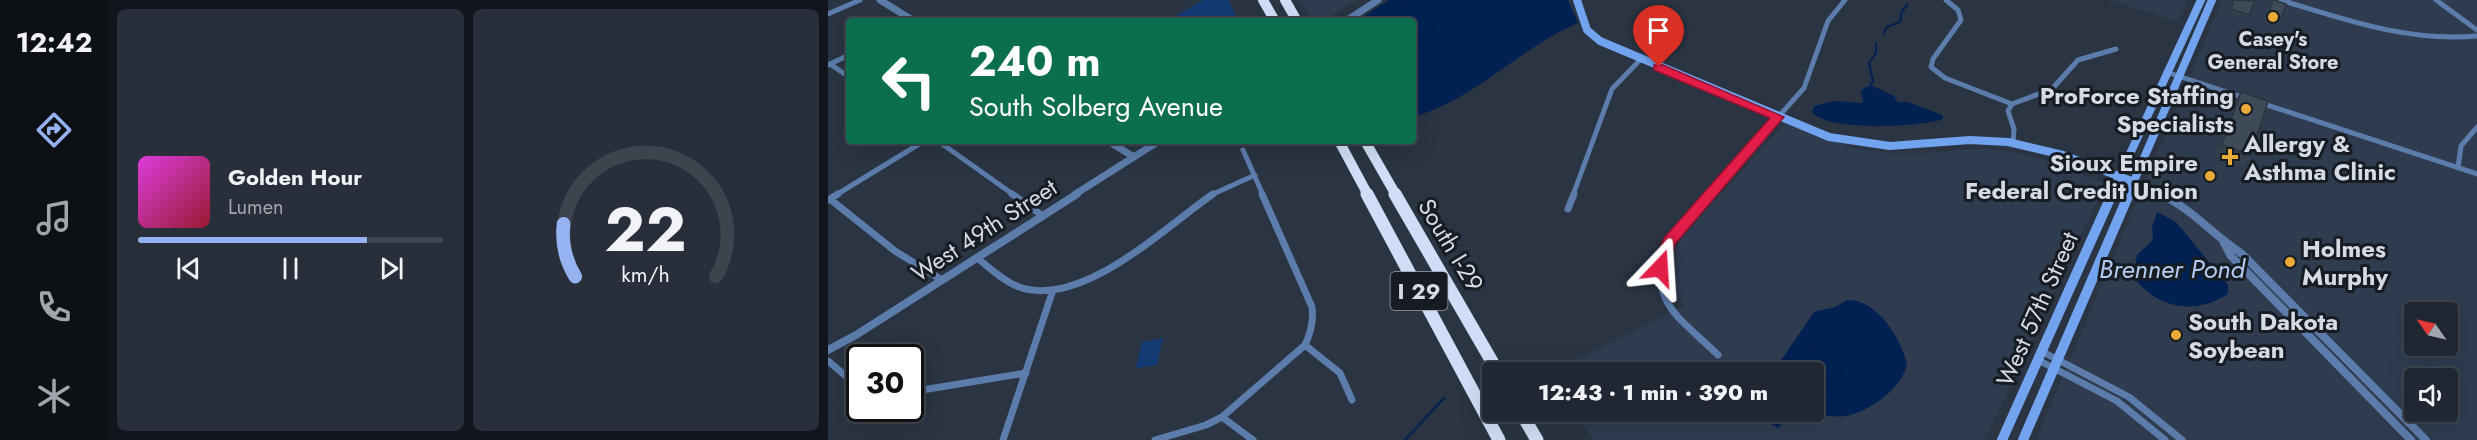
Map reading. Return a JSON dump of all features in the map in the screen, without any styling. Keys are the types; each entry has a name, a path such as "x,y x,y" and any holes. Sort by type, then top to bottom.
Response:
{"highway":[{"path":"1263,0 1273,18"},
{"path":"1285,0 1295,18"},
{"name":"South I-29","path":"1341,144 1499,440"},
{"name":"South I-29","path":"1367,144 1492,362"},
{"path":"1526,422 1537,440"}],"main road":[{"path":"1577,0 1590,33 1600,41 1640,60 1829,136 1867,144 1912,146 1958,140 2013,143 2052,152 2134,182"},
{"name":"West 57th Street","path":"2002,440 2166,72 2201,0"},
{"name":"West 57th Street","path":"2023,440 2212,0"}],"street":[{"path":"828,14 860,0"},
{"path":"880,0 909,18"},
{"path":"1351,18 1378,0"},
{"path":"1719,355 1677,316 1666,300 1660,268 1663,254 1682,227 1806,84 1828,21 1845,0"},
{"path":"1946,0 1956,9 1961,20 1931,62 1933,70 1945,78 2012,104"},
{"path":"2281,0 2407,35 2447,39 2477,36"},
{"path":"2436,0 2477,30"},
{"path":"2013,143 2014,129 2008,111 2012,104 2052,89 2078,60 2115,49"},
{"path":"829,64 846,56"},
{"path":"1568,209 1612,89 1640,60"},
{"path":"829,64 846,75"},
{"path":"2166,72 2477,174"},
{"path":"2458,168 2461,146 2477,127"},
{"path":"919,144 829,200 895,251 942,280"},
{"path":"942,144 1043,216"},
{"path":"1113,144 1134,157"},
{"name":"West 49th Street","path":"828,350 1154,144"},
{"path":"1155,440 1206,425 1222,417 1305,345 1312,325 1312,306 1243,150"},
{"path":"976,258 1010,284 1024,289 1053,290 1098,274 1216,191 1255,175"},
{"path":"2134,182 2184,205 2223,242 2241,253 2426,440"},
{"path":"2223,242 2231,256 2411,440"},
{"path":"1003,440 1053,290"},
{"path":"1305,345 1340,369 1346,378 1352,400"},
{"path":"2039,356 2130,397 2182,440"},
{"path":"828,361 846,376"},
{"path":"2057,363 2117,401 2165,440"},
{"path":"924,390 1026,373"},
{"path":"1222,417 1253,440"}],"shaded area":[{"path":"1204,0 1228,0 1237,18 1171,18"},
{"path":"1299,0 1357,0 1328,18 1311,18"},
{"path":"2107,0 2188,0 2177,21"},
{"path":"2222,0 2477,0 2477,440 2036,440"},
{"path":"1786,122 1857,149 1892,153 1929,153 1976,148 2014,152 2048,161 2106,184 1985,440 1593,440 1582,422 1824,422 1824,362 1571,362 1684,306 1672,285 1668,271 1676,249 1685,234"},
{"path":"1163,338 1157,365 1136,368 1142,342"}],"water":[{"path":"1389,0 1568,0 1578,23 1536,46 1457,98 1416,116 1416,18 1362,18"},
{"path":"1873,86 1894,96 1898,102 1908,102 1942,115 1943,119 1896,126 1854,125 1835,123 1812,112 1814,106 1835,101 1863,103 1861,91"},
{"name":"Brenner Pond","path":"2157,212 2176,222 2228,285 2228,294 2202,305 2177,305 2153,296 2133,277 2137,255 2153,240 2152,227"},
{"path":"1847,300 1858,301 1877,313 1893,332 1907,364 1899,382 1884,398 1855,414 1836,417 1824,415 1824,362 1780,362 1814,312 1835,307"},
{"path":"1767,422 1785,422 1778,428"}],"building":[{"name":"Casey's General Store","path":"2234,0 2255,1 2249,15 2231,9"},
{"path":"2273,0 2286,4 2281,18 2269,14"},
{"path":"2241,92 2268,101 2251,155 2222,145"}],"waterway":[{"path":"1883,34 1887,27 1900,22 1902,11 1908,4"},
{"path":"1870,86 1873,81 1869,63 1876,53 1876,43"},
{"path":"1405,440 1444,398"}],"place":[{"name":"Casey's General Store","path":"2273,17"},
{"name":"ProForce Staffing Specialists","path":"2246,109"},
{"name":"Allergy & Asthma Clinic","path":"2230,157"},
{"name":"Sioux Empire Federal Credit Union","path":"2210,176"},
{"name":"Holmes Murphy","path":"2290,262"},
{"name":"South Dakota Soybean","path":"2176,335"}],"route":[{"path":"1659,67 1778,117 1669,242 1660,268"}]}
